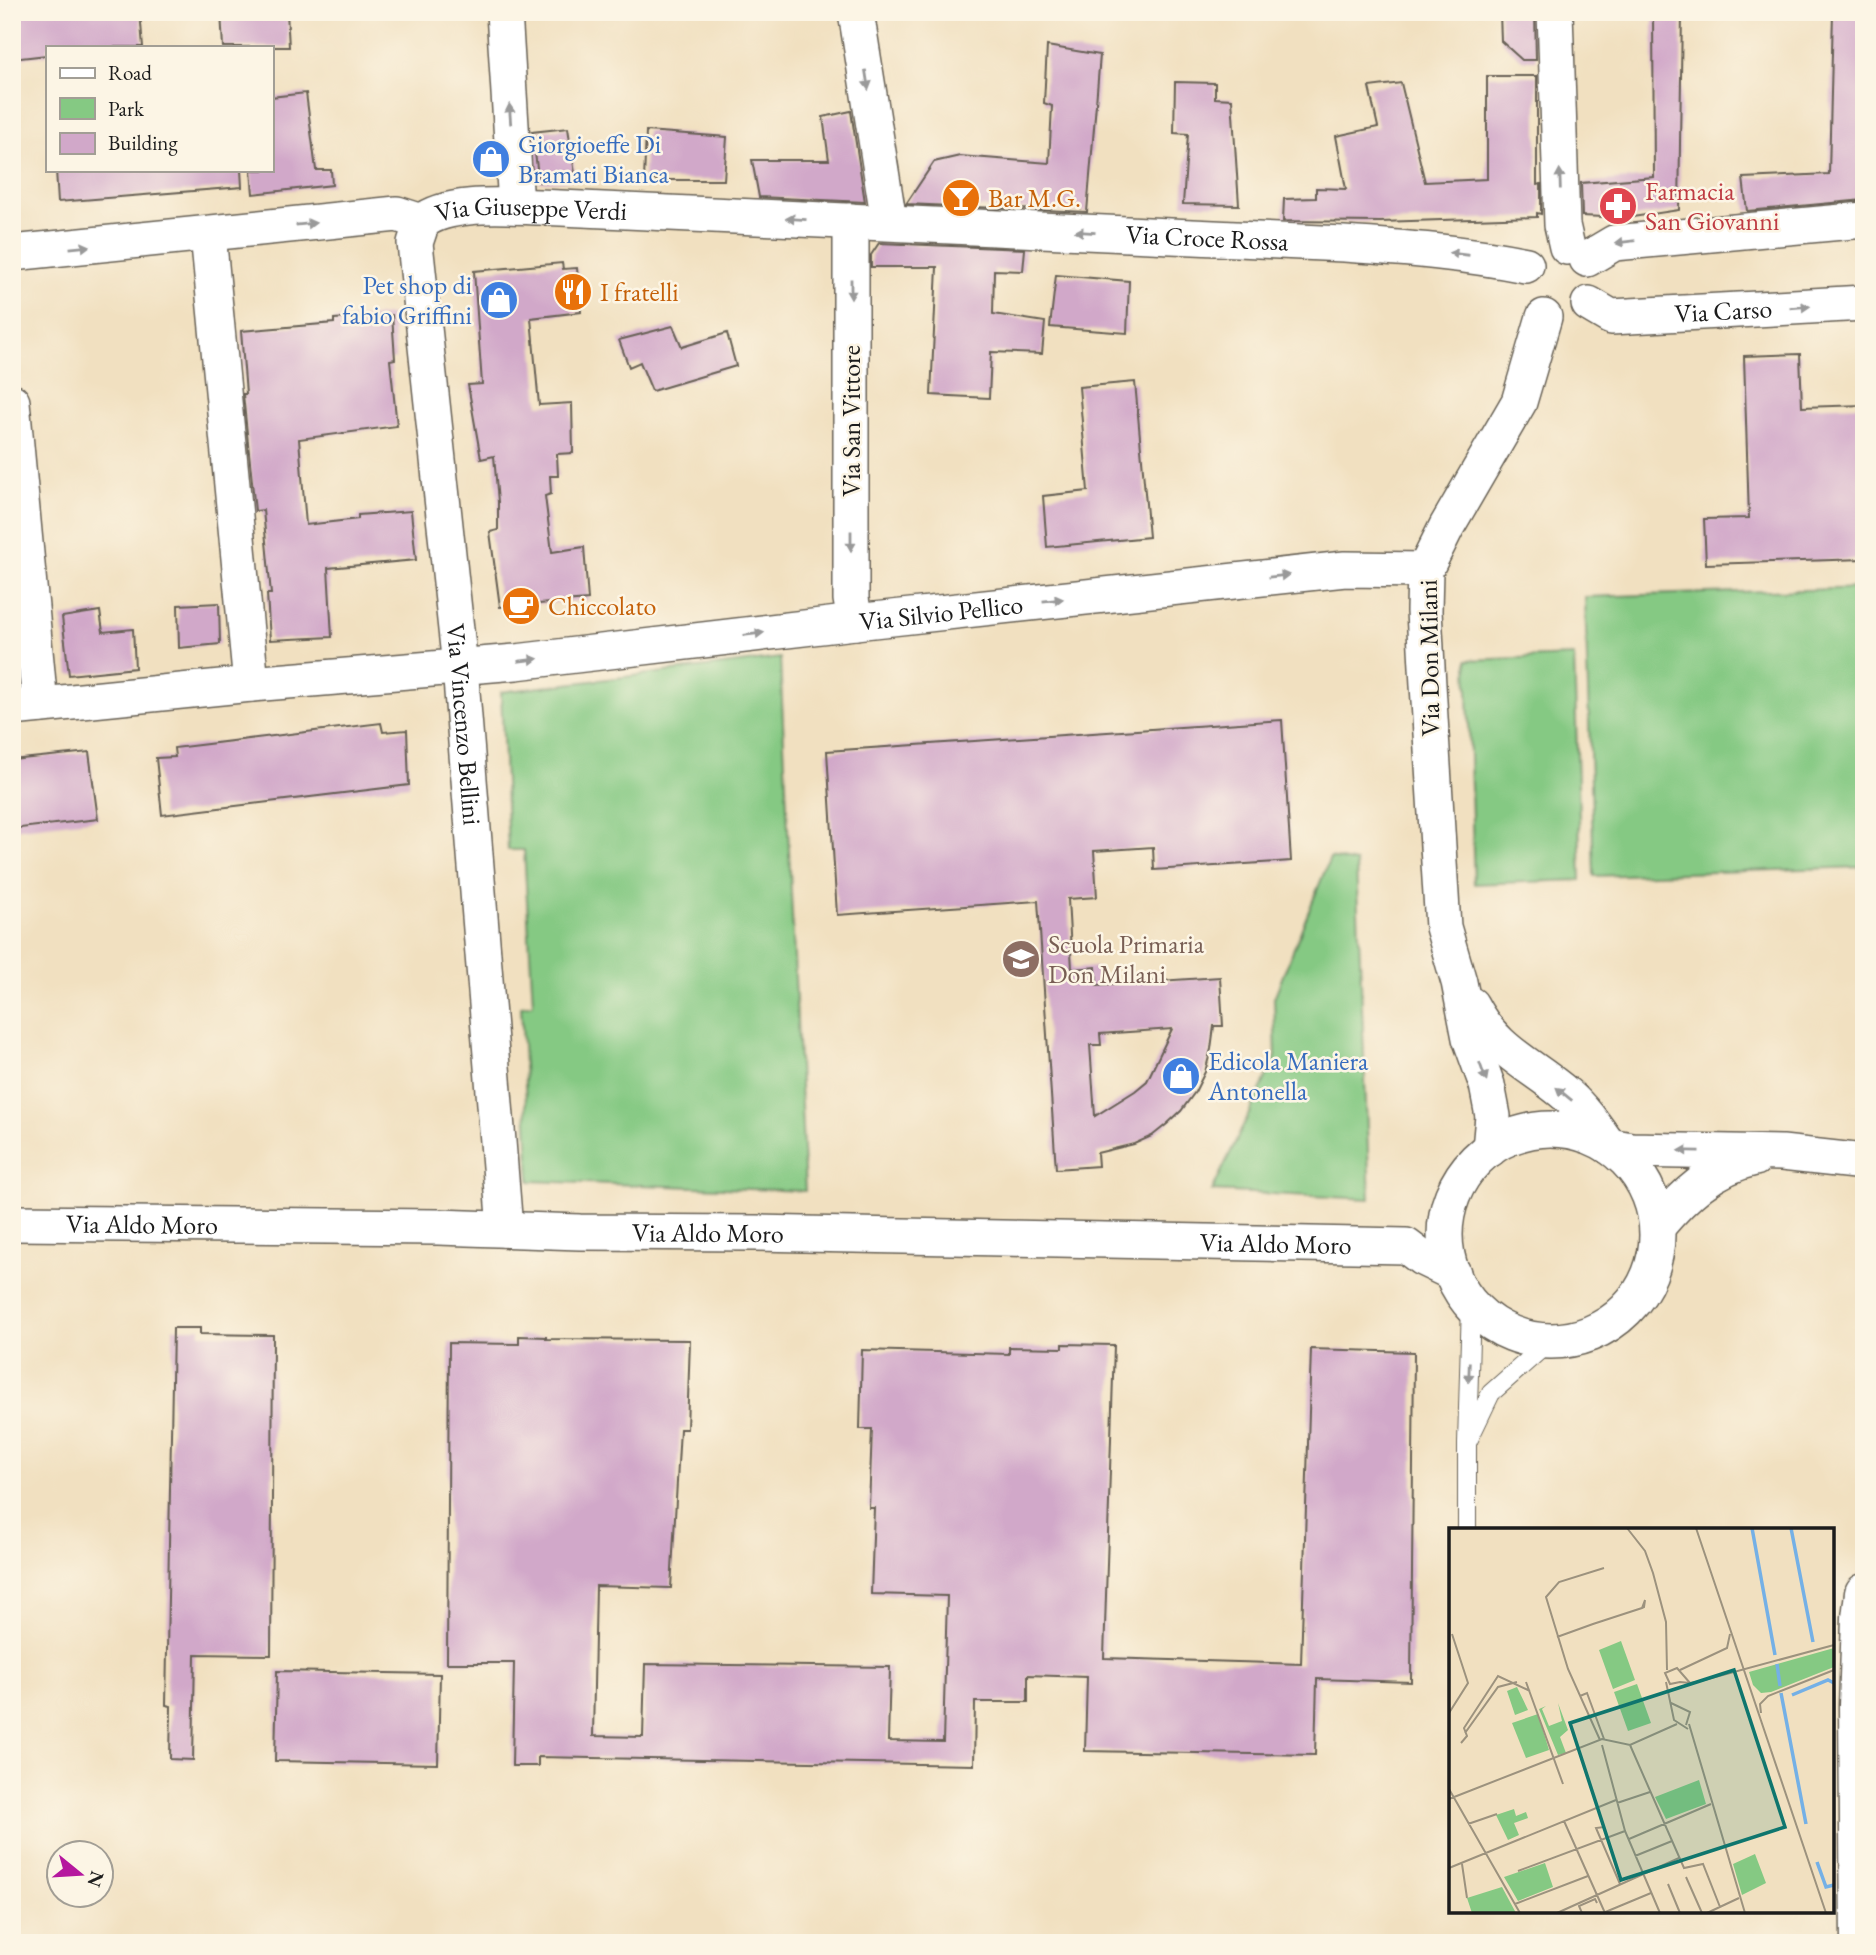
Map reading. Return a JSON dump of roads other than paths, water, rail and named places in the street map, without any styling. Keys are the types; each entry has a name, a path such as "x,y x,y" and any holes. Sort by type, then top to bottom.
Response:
{"main road":[{"path":"1860,1934 1858,1706 1860,1618 1864,1593"}],"street":[{"path":"503,12 516,206"},
{"path":"856,12 889,222"},
{"path":"1555,12 1562,225 1577,253 1593,269 1595,281 1589,304 1580,313 1557,320 1544,317 1526,301 1522,289 1526,265 1544,249 1555,246 1577,253 1615,243 1864,220"},
{"name":"Via Giuseppe Verdi","path":"12,253 397,214 422,222 433,214 448,210 516,206 889,222"},
{"name":"Via San Vittore","path":"851,221 851,599 855,622"},
{"name":"Via Vincenzo Bellini","path":"422,222 415,243 460,667 505,1229"},
{"name":"Via Croce Rossa","path":"889,222 1398,247 1526,265"},
{"path":"208,234 251,684"},
{"name":"Via Carso","path":"1589,304 1611,317 1864,303"},
{"name":"Via Don Milani","path":"1490,1149 1493,1116 1487,1085 1470,1038 1459,982 1443,927 1424,611 1425,570 1447,526 1519,402 1544,317"},
{"path":"12,402 26,707"},
{"name":"Via Silvio Pellico","path":"26,707 251,684 460,667 1345,569 1425,570"},
{"name":"Via Don Milani","path":"1459,982 1482,1027 1520,1062 1568,1096 1588,1116 1609,1146"},
{"path":"1549,1129 1580,1133 1609,1146 1621,1155 1642,1180 1654,1211 1657,1227 1655,1256 1645,1283 1629,1307 1612,1322 1593,1332 1550,1341 1506,1331 1471,1304 1453,1273 1446,1247 1450,1206 1467,1171 1490,1149 1518,1135 1549,1129"},
{"path":"1609,1146 1631,1150 1782,1153 1864,1162"},
{"path":"1657,1227 1677,1203 1710,1176 1746,1160 1782,1153"},
{"path":"1450,1206 1406,1246 1422,1258 1453,1273"},
{"name":"Via Aldo Moro","path":"12,1223 505,1229 1406,1246"}],"lane":[{"path":"1467,1528 1466,1443 1471,1304"},
{"path":"1466,1443 1492,1393 1550,1341"}],"place":[{"name":"Giorgioeffe Di Bramati Bianca","path":"491,159"},
{"name":"Bar M.G.","path":"961,198"},
{"name":"Farmacia San Giovanni","path":"1618,206"},
{"name":"I fratelli","path":"573,292"},
{"name":"Pet shop di fabio Griffini","path":"499,300"},
{"name":"Chiccolato","path":"521,606"},
{"name":"Scuola Primaria Don Milani","path":"1021,959"},
{"name":"Edicola Maniera Antonella","path":"1181,1076"}]}
